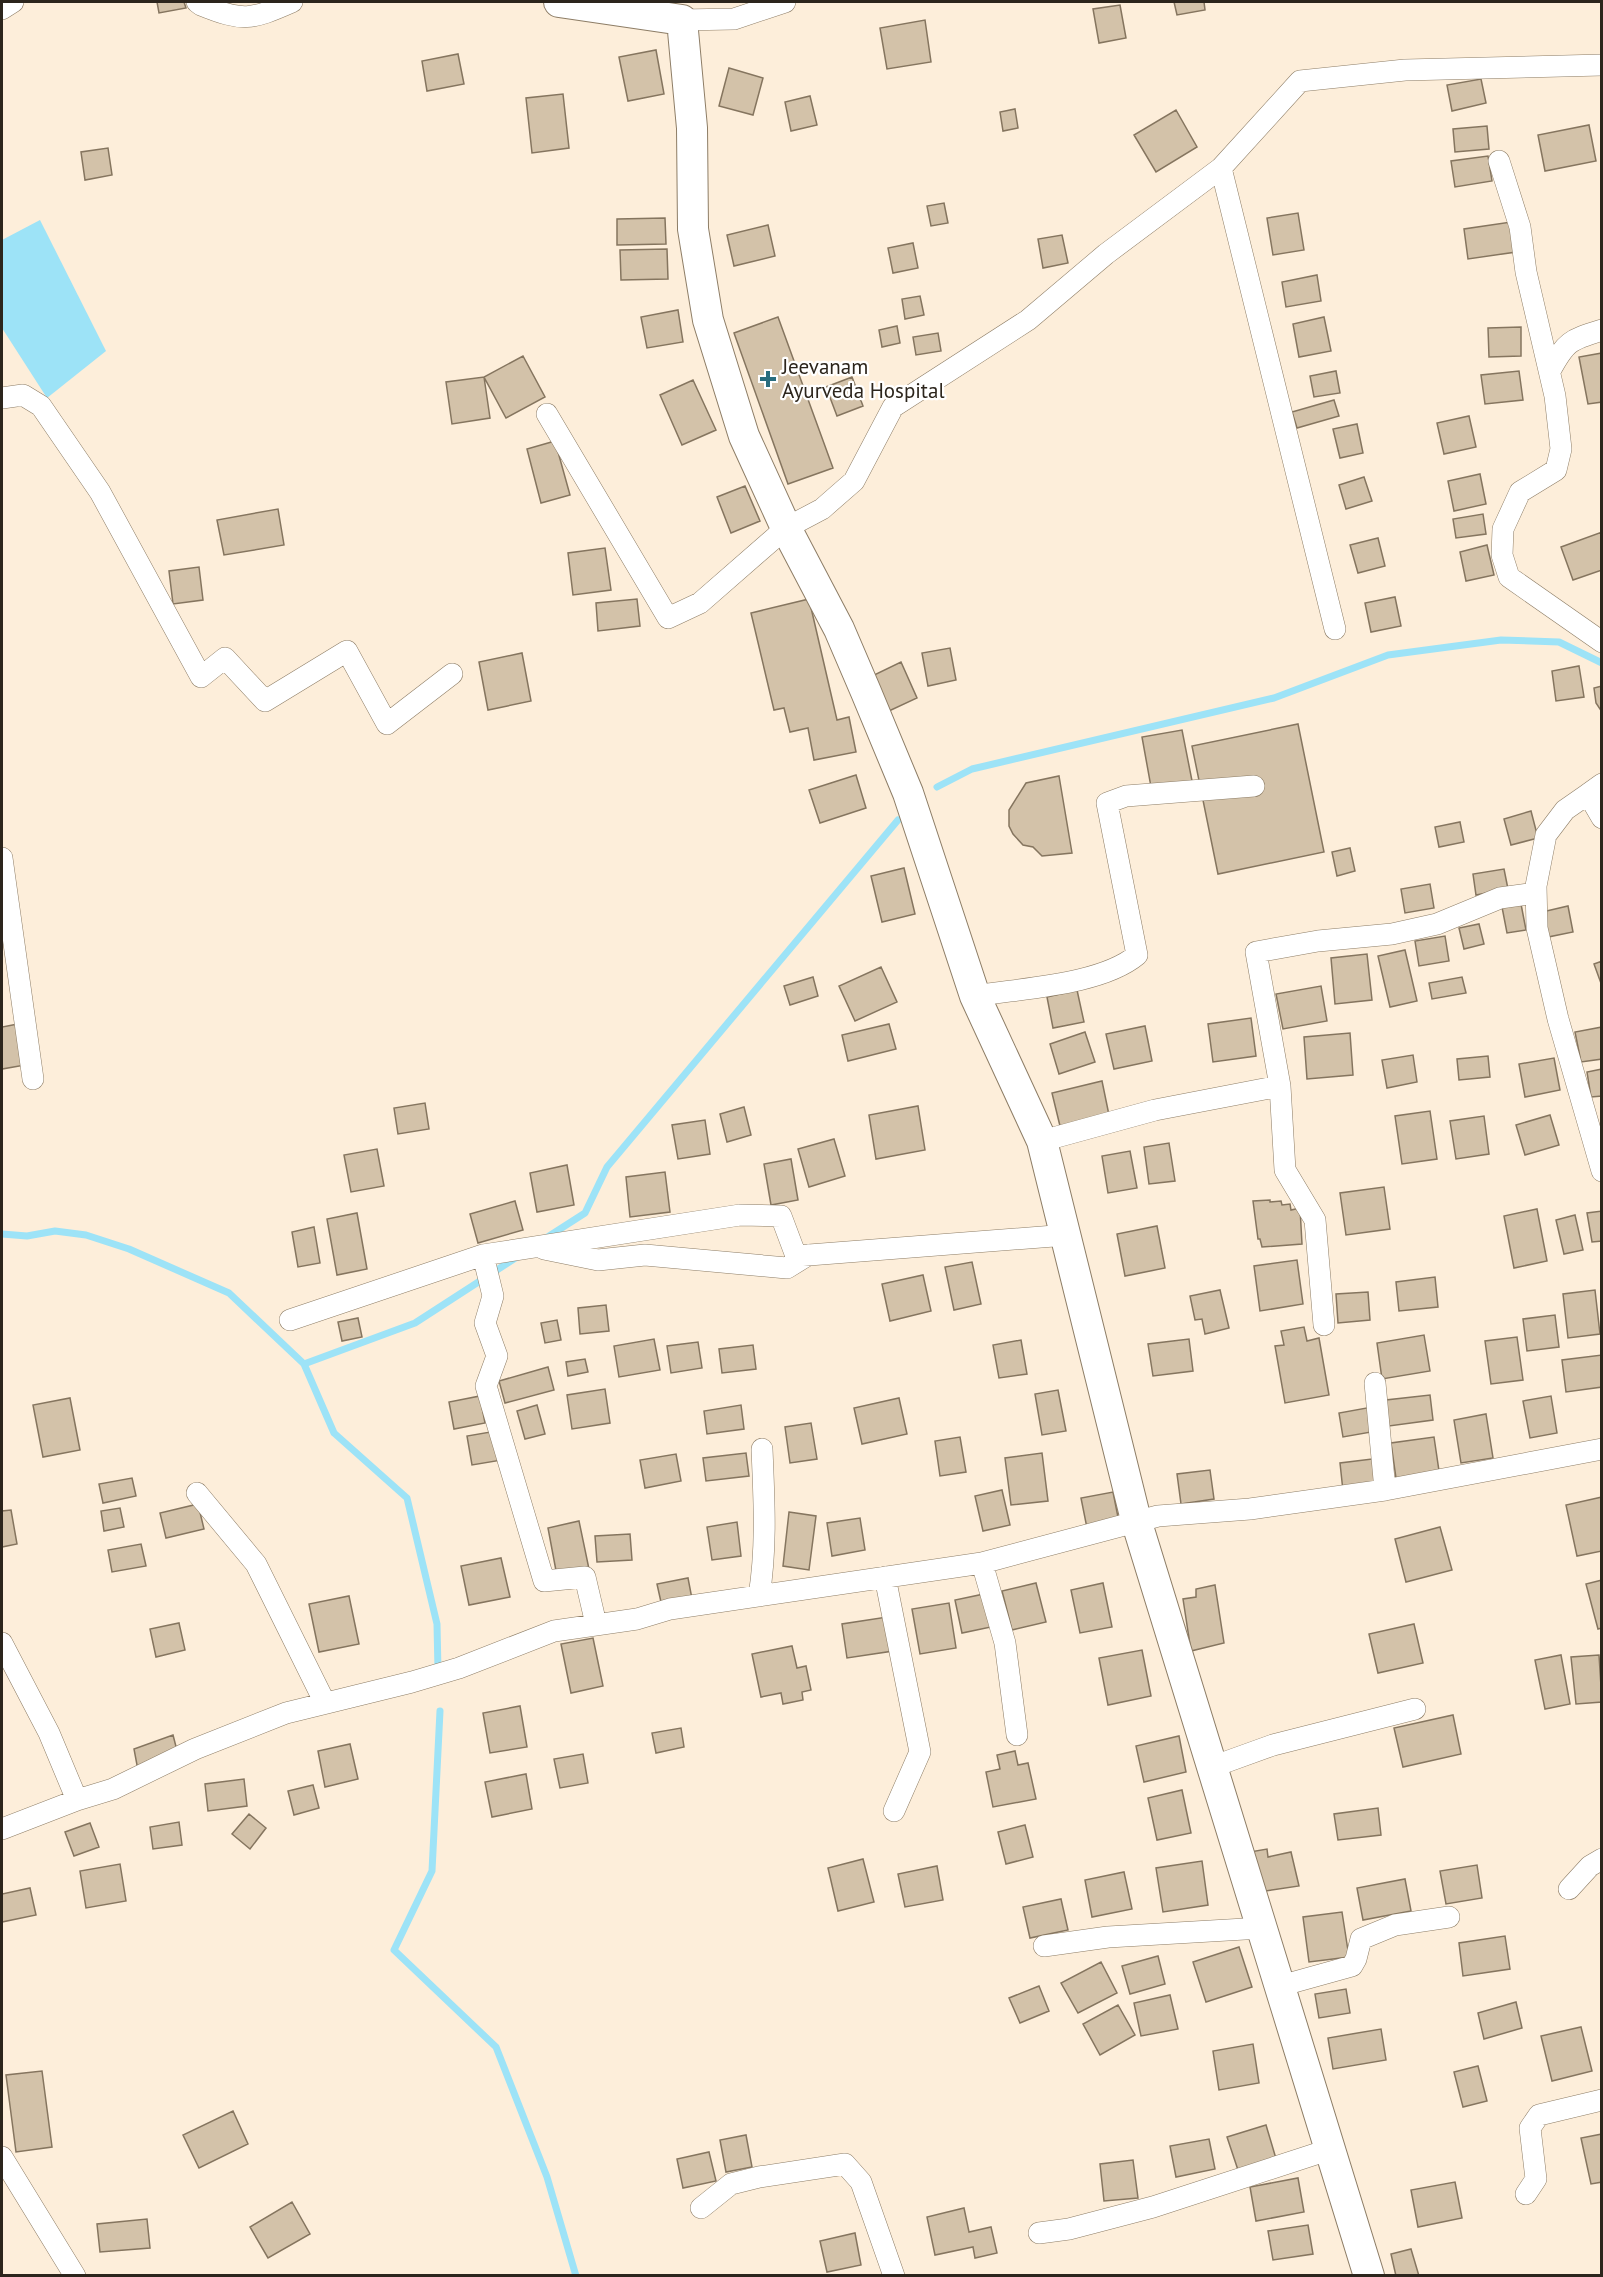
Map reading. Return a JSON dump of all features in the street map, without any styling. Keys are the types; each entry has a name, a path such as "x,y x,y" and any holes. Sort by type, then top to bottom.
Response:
{"street":[{"path":"2,9 13,2"},
{"path":"197,2 238,18 257,17 292,2"},
{"path":"558,2 682,20 734,19 785,2"},
{"path":"682,20 692,128 693,229 708,320 744,436 786,528 839,629 903,783 975,996 1042,1141 1136,1520 1369,2276"},
{"path":"547,414 668,618 700,603 786,528 822,510 854,481 893,407 1028,320 1106,254 1221,168 1300,81 1405,70 1602,65"},
{"path":"1499,161 1520,226 1526,273 1556,396 1561,449 1556,470 1520,492 1503,529 1502,555 1509,576 1602,642"},
{"path":"1221,168 1335,629"},
{"path":"1550,371 1560,353 1572,339 1602,330"},
{"path":"2,398 23,395 41,406 57,433 100,492 201,677 225,658 265,701 347,651 387,724 452,674"},
{"path":"975,996 1074,980 1124,966 1137,955 1107,803 1126,796 1254,786"},
{"path":"1602,818 1595,789 1564,810 1546,835 1536,893 1537,928 1558,1019 1602,1171"},
{"path":"2,858 33,1079"},
{"path":"1324,1325 1315,1220 1284,1170 1280,1086 1256,952 1318,941 1392,934 1437,924 1500,898 1536,893"},
{"path":"1042,1141 1155,1110 1280,1086"},
{"path":"290,1320 483,1255 740,1215 781,1216 796,1256 1067,1235"},
{"path":"534,1246 598,1260 645,1255 787,1268 808,1255"},
{"path":"483,1255 493,1296 485,1323 497,1356 486,1386 544,1581 585,1577 596,1624"},
{"path":"1375,1383 1385,1490"},
{"path":"759,1596 763,1570 764,1532 762,1449"},
{"path":"2,1829 112,1789 195,1749 276,1717 431,1677 554,1631 759,1596 981,1563 1136,1520 1250,1509 1385,1490 1602,1449"},
{"path":"197,1493 256,1564 325,1703"},
{"path":"981,1563 1005,1643 1017,1735"},
{"path":"885,1577 920,1752 894,1811"},
{"path":"2,1643 49,1733 77,1800"},
{"path":"1212,1767 1273,1745 1416,1709"},
{"path":"1569,1889 1590,1866 1602,1859"},
{"path":"1280,1986 1352,1966 1361,1939 1395,1925 1449,1917"},
{"path":"1044,1946 1107,1937 1262,1928"},
{"path":"1526,2194 1536,2179 1530,2128 1539,2115 1602,2100"},
{"path":"1039,2233 1069,2229 1153,2207 1331,2149"},
{"path":"2,2157 75,2276"},
{"path":"702,2208 731,2184 759,2177 845,2164 861,2182 894,2276"}],"water":[{"path":"40,220 106,351 47,398 2,328 2,240"}],"building":[{"path":"157,2 184,2 186,8 159,13"},
{"path":"1174,2 1204,2 1205,10 1177,15"},
{"path":"1120,5 1126,38 1099,43 1093,9"},
{"path":"925,20 931,62 887,69 880,28"},
{"path":"656,50 664,94 628,101 619,57"},
{"path":"458,54 464,84 427,91 422,61"},
{"path":"729,68 763,78 753,115 719,106"},
{"path":"1481,79 1486,103 1452,111 1447,85"},
{"path":"563,94 569,148 532,153 526,98"},
{"path":"810,96 817,125 791,131 785,102"},
{"path":"1015,109 1018,128 1003,131 1000,112"},
{"path":"1176,110 1197,147 1156,172 1134,135"},
{"path":"1589,125 1596,161 1545,171 1538,135"},
{"path":"1487,126 1489,149 1455,152 1453,129"},
{"path":"108,148 112,175 85,180 81,152"},
{"path":"1488,156 1492,181 1455,187 1451,161"},
{"path":"944,203 948,223 931,226 927,206"},
{"path":"1298,213 1304,250 1273,255 1267,218"},
{"path":"665,218 666,244 617,245 617,219"},
{"path":"1511,222 1516,252 1468,259 1464,229"},
{"path":"768,225 775,256 734,266 727,235"},
{"path":"1062,235 1068,263 1043,268 1038,239"},
{"path":"913,243 918,268 893,273 888,248"},
{"path":"667,249 668,279 621,280 620,250"},
{"path":"1317,275 1321,301 1286,307 1282,282"},
{"path":"920,296 924,315 905,319 902,299"},
{"path":"678,310 683,342 647,348 641,317"},
{"path":"778,317 833,468 788,484 734,333"},
{"path":"1324,317 1331,351 1299,357 1293,324"},
{"path":"897,326 900,343 882,347 879,330"},
{"path":"1521,327 1521,356 1489,357 1488,328"},
{"path":"938,333 941,351 916,355 913,337"},
{"path":"1602,353 1602,402 1588,404 1579,357"},
{"path":"523,356 545,397 506,418 484,377"},
{"path":"1336,371 1340,393 1314,397 1310,376"},
{"path":"1519,371 1523,400 1485,404 1481,375"},
{"path":"484,377 490,418 452,424 446,382"},
{"path":"852,377 863,406 837,416 826,387"},
{"path":"693,380 716,430 682,445 660,395"},
{"path":"1334,400 1339,416 1297,428 1292,412"},
{"path":"1469,416 1476,447 1444,454 1437,423"},
{"path":"1357,424 1363,453 1340,458 1333,429"},
{"path":"555,441 570,495 541,503 527,449"},
{"path":"1480,474 1486,504 1454,511 1448,481"},
{"path":"1364,477 1372,501 1346,509 1339,485"},
{"path":"745,486 760,521 731,533 717,497"},
{"path":"278,509 284,545 224,555 217,520"},
{"path":"1483,514 1486,534 1456,538 1453,519"},
{"path":"1602,532 1602,570 1573,580 1561,547"},
{"path":"1378,538 1385,566 1358,573 1350,545"},
{"path":"1487,545 1494,575 1466,581 1460,552"},
{"path":"605,548 611,590 573,595 568,553"},
{"path":"199,567 203,600 173,604 169,571"},
{"path":"1395,597 1401,626 1371,632 1365,603"},
{"path":"637,599 640,626 598,631 596,603"},
{"path":"809,599 837,720 849,717 856,752 814,760 808,728 790,732 784,708 774,710 751,613"},
{"path":"950,648 956,680 928,686 922,653"},
{"path":"522,653 531,701 488,710 479,662"},
{"path":"901,662 917,698 889,711 872,676"},
{"path":"1579,666 1584,697 1556,701 1552,671"},
{"path":"1602,686 1602,712 1596,703 1594,688"},
{"path":"1298,724 1324,852 1218,874 1192,746"},
{"path":"1182,730 1194,791 1153,798 1142,737"},
{"path":"856,775 866,808 820,823 809,790"},
{"path":"1059,776 1072,853 1042,856 1033,847 1023,845 1013,834 1009,826 1009,810 1026,783"},
{"path":"1531,811 1538,838 1511,845 1504,819"},
{"path":"1460,822 1464,842 1439,847 1435,827"},
{"path":"1350,848 1355,871 1337,876 1332,852"},
{"path":"904,868 915,914 882,922 871,876"},
{"path":"1504,869 1508,889 1476,895 1473,874"},
{"path":"1430,884 1434,908 1405,913 1401,889"},
{"path":"1521,904 1526,930 1507,933 1502,907"},
{"path":"1568,906 1573,932 1548,937 1542,912"},
{"path":"1479,924 1484,944 1464,949 1459,928"},
{"path":"1445,936 1449,961 1419,966 1415,941"},
{"path":"1405,950 1417,1001 1390,1007 1378,956"},
{"path":"1367,954 1372,1000 1335,1004 1331,958"},
{"path":"1602,961 1602,986 1594,964"},
{"path":"881,967 897,1002 855,1021 839,986"},
{"path":"813,977 818,996 790,1005 784,986"},
{"path":"1462,977 1466,993 1432,999 1429,983"},
{"path":"1321,986 1327,1021 1283,1029 1276,994"},
{"path":"1077,990 1084,1022 1053,1028 1047,997"},
{"path":"1251,1018 1256,1056 1213,1062 1208,1024"},
{"path":"23,1023 31,1064 2,1069 2,1027"},
{"path":"889,1024 896,1049 848,1061 842,1035"},
{"path":"1145,1026 1152,1061 1114,1069 1106,1034"},
{"path":"1602,1027 1602,1059 1581,1062 1575,1032"},
{"path":"1085,1032 1095,1062 1059,1074 1050,1044"},
{"path":"1350,1033 1353,1075 1307,1079 1304,1037"},
{"path":"1413,1055 1417,1082 1387,1088 1382,1060"},
{"path":"1488,1056 1490,1077 1459,1080 1457,1059"},
{"path":"1554,1058 1560,1090 1525,1097 1519,1064"},
{"path":"1602,1069 1602,1096 1591,1097 1587,1072"},
{"path":"1102,1081 1109,1115 1060,1126 1052,1093"},
{"path":"425,1103 429,1129 398,1134 394,1108"},
{"path":"918,1106 925,1150 876,1159 869,1115"},
{"path":"744,1107 751,1135 727,1142 720,1114"},
{"path":"1430,1111 1437,1159 1402,1164 1395,1116"},
{"path":"1550,1115 1559,1145 1525,1155 1516,1125"},
{"path":"1484,1116 1489,1154 1456,1159 1450,1121"},
{"path":"705,1120 710,1154 678,1159 672,1125"},
{"path":"834,1139 845,1176 809,1187 798,1149"},
{"path":"1169,1143 1175,1181 1149,1184 1144,1147"},
{"path":"377,1149 384,1186 351,1192 344,1155"},
{"path":"1130,1151 1137,1188 1108,1193 1102,1156"},
{"path":"791,1159 798,1200 771,1205 764,1164"},
{"path":"567,1165 574,1205 537,1212 530,1173"},
{"path":"665,1172 670,1212 630,1217 626,1177"},
{"path":"1384,1187 1390,1229 1346,1235 1340,1193"},
{"path":"1270,1200 1270,1202 1281,1201 1282,1205 1290,1204 1291,1210 1300,1208 1302,1244 1262,1247 1258,1239 1253,1201"},
{"path":"515,1201 523,1230 478,1243 470,1214"},
{"path":"1537,1209 1547,1261 1514,1268 1504,1216"},
{"path":"1602,1211 1602,1241 1592,1242 1587,1213"},
{"path":"357,1213 367,1269 337,1275 327,1219"},
{"path":"1575,1215 1583,1250 1564,1254 1556,1220"},
{"path":"1157,1226 1165,1268 1125,1276 1117,1234"},
{"path":"314,1227 320,1263 298,1267 292,1232"},
{"path":"1297,1260 1303,1304 1260,1311 1254,1266"},
{"path":"972,1262 981,1304 954,1310 945,1267"},
{"path":"923,1275 931,1311 890,1321 882,1284"},
{"path":"1435,1277 1438,1307 1399,1311 1396,1282"},
{"path":"1220,1290 1229,1328 1205,1334 1202,1319 1195,1320 1190,1296"},
{"path":"1595,1290 1600,1334 1568,1338 1563,1294"},
{"path":"1368,1292 1370,1320 1338,1323 1336,1294"},
{"path":"606,1305 609,1331 580,1334 578,1308"},
{"path":"1555,1315 1559,1347 1527,1351 1523,1319"},
{"path":"358,1318 362,1337 342,1341 338,1322"},
{"path":"557,1320 561,1340 545,1343 541,1323"},
{"path":"1304,1327 1307,1341 1319,1338 1329,1395 1285,1403 1275,1346 1284,1345 1281,1331"},
{"path":"1424,1335 1430,1371 1382,1379 1377,1343"},
{"path":"1517,1337 1523,1380 1491,1384 1485,1341"},
{"path":"654,1339 660,1370 619,1377 614,1346"},
{"path":"1189,1339 1193,1371 1153,1376 1148,1344"},
{"path":"1021,1340 1027,1374 999,1378 993,1345"},
{"path":"698,1342 702,1368 671,1373 667,1346"},
{"path":"753,1345 756,1369 722,1373 719,1349"},
{"path":"1602,1355 1602,1387 1566,1392 1562,1360"},
{"path":"585,1359 588,1372 568,1376 566,1362"},
{"path":"548,1367 554,1390 505,1403 499,1381"},
{"path":"605,1389 610,1423 572,1429 567,1395"},
{"path":"1058,1390 1066,1431 1042,1435 1035,1394"},
{"path":"1430,1395 1433,1420 1389,1426 1386,1400"},
{"path":"480,1396 485,1423 454,1429 449,1402"},
{"path":"1551,1396 1557,1433 1530,1438 1523,1401"},
{"path":"70,1398 80,1450 43,1457 33,1405"},
{"path":"899,1398 907,1434 862,1444 854,1408"},
{"path":"537,1405 545,1434 525,1439 517,1411"},
{"path":"741,1405 744,1429 707,1434 704,1411"},
{"path":"1372,1407 1377,1431 1343,1437 1339,1413"},
{"path":"1486,1414 1493,1458 1461,1463 1454,1420"},
{"path":"811,1423 817,1459 790,1463 785,1427"},
{"path":"496,1431 502,1460 472,1465 467,1436"},
{"path":"960,1437 966,1472 940,1476 935,1441"},
{"path":"1434,1437 1439,1471 1396,1478 1391,1443"},
{"path":"746,1453 749,1476 706,1481 703,1458"},
{"path":"1042,1453 1048,1501 1011,1505 1005,1458"},
{"path":"676,1454 681,1481 645,1488 640,1460"},
{"path":"1380,1458 1383,1486 1343,1491 1340,1463"},
{"path":"1210,1470 1214,1499 1181,1504 1177,1474"},
{"path":"132,1478 136,1496 103,1503 99,1484"},
{"path":"1002,1490 1010,1525 983,1531 975,1496"},
{"path":"1113,1492 1119,1522 1087,1528 1081,1498"},
{"path":"1602,1497 1602,1551 1577,1556 1566,1505"},
{"path":"198,1504 204,1529 166,1538 160,1513"},
{"path":"120,1508 124,1527 104,1531 101,1511"},
{"path":"11,1510 17,1544 2,1547 2,1511"},
{"path":"789,1512 816,1516 809,1570 783,1566"},
{"path":"860,1518 865,1550 832,1556 827,1523"},
{"path":"579,1521 589,1569 557,1576 548,1528"},
{"path":"737,1522 741,1556 712,1560 707,1527"},
{"path":"1440,1527 1452,1570 1406,1582 1395,1539"},
{"path":"630,1534 632,1560 597,1562 595,1536"},
{"path":"141,1544 146,1566 112,1572 108,1550"},
{"path":"501,1558 510,1597 469,1605 461,1566"},
{"path":"688,1578 693,1604 663,1611 657,1584"},
{"path":"1602,1580 1602,1628 1598,1629 1586,1584"},
{"path":"1036,1583 1046,1622 1012,1630 1002,1591"},
{"path":"1103,1583 1112,1627 1080,1633 1071,1590"},
{"path":"1215,1585 1224,1643 1191,1651 1183,1599 1196,1597 1196,1589"},
{"path":"984,1594 991,1627 962,1633 955,1600"},
{"path":"349,1596 359,1644 319,1652 309,1604"},
{"path":"949,1603 956,1648 920,1654 912,1609"},
{"path":"887,1617 893,1651 847,1658 842,1624"},
{"path":"179,1623 185,1650 156,1657 150,1629"},
{"path":"1414,1624 1423,1663 1378,1673 1369,1634"},
{"path":"593,1638 603,1686 571,1693 561,1644"},
{"path":"792,1646 797,1668 806,1666 811,1690 802,1692 803,1700 783,1704 781,1693 761,1697 752,1654"},
{"path":"1142,1650 1151,1696 1108,1705 1099,1658"},
{"path":"1561,1655 1570,1704 1545,1709 1535,1660"},
{"path":"1599,1655 1602,1702 1576,1704 1571,1657"},
{"path":"520,1706 527,1747 490,1753 483,1713"},
{"path":"1453,1715 1461,1754 1403,1767 1394,1728"},
{"path":"681,1728 684,1747 656,1753 652,1733"},
{"path":"173,1735 181,1766 140,1781 134,1749"},
{"path":"1179,1736 1186,1772 1144,1782 1136,1746"},
{"path":"350,1744 358,1779 325,1787 318,1751"},
{"path":"1015,1751 1018,1765 1028,1763 1036,1799 993,1807 986,1772 1000,1769 997,1755"},
{"path":"583,1754 588,1783 560,1788 554,1759"},
{"path":"526,1774 532,1809 492,1817 485,1782"},
{"path":"244,1779 247,1806 208,1811 205,1784"},
{"path":"313,1785 319,1808 294,1815 288,1791"},
{"path":"1182,1790 1191,1833 1157,1840 1148,1798"},
{"path":"1378,1808 1381,1835 1338,1840 1334,1814"},
{"path":"249,1814 266,1828 250,1849 232,1834"},
{"path":"179,1822 182,1845 153,1849 150,1827"},
{"path":"90,1823 99,1847 74,1856 65,1832"},
{"path":"1025,1825 1033,1857 1006,1864 998,1832"},
{"path":"1267,1849 1268,1857 1291,1852 1299,1886 1259,1892 1244,1853"},
{"path":"863,1859 874,1902 838,1911 828,1868"},
{"path":"1202,1861 1208,1905 1163,1912 1156,1868"},
{"path":"120,1864 126,1901 86,1908 80,1871"},
{"path":"1477,1865 1482,1898 1446,1904 1440,1871"},
{"path":"937,1866 943,1900 905,1907 898,1874"},
{"path":"1124,1872 1132,1909 1092,1917 1085,1880"},
{"path":"1405,1879 1411,1911 1363,1920 1357,1888"},
{"path":"30,1888 36,1915 2,1922 2,1894"},
{"path":"1061,1899 1068,1930 1030,1938 1023,1907"},
{"path":"1342,1912 1349,1957 1309,1962 1303,1917"},
{"path":"1505,1936 1510,1969 1463,1976 1459,1943"},
{"path":"1239,1947 1252,1987 1206,2002 1193,1962"},
{"path":"1158,1956 1165,1984 1130,1994 1122,1966"},
{"path":"1101,1962 1117,1993 1078,2013 1061,1983"},
{"path":"1039,1986 1049,2011 1020,2023 1009,1998"},
{"path":"1346,1989 1350,2013 1319,2018 1315,1994"},
{"path":"1170,1995 1178,2029 1141,2036 1134,2003"},
{"path":"1516,2002 1522,2028 1484,2039 1478,2013"},
{"path":"1118,2005 1135,2035 1100,2055 1083,2024"},
{"path":"1581,2027 1592,2071 1552,2081 1541,2036"},
{"path":"1381,2029 1386,2060 1333,2069 1328,2038"},
{"path":"1253,2044 1259,2083 1219,2090 1213,2051"},
{"path":"1478,2066 1487,2101 1463,2107 1454,2072"},
{"path":"42,2071 52,2147 16,2152 6,2075"},
{"path":"233,2111 248,2144 199,2168 183,2135"},
{"path":"1266,2125 1277,2162 1239,2173 1227,2137"},
{"path":"1602,2134 1602,2182 1591,2184 1581,2138"},
{"path":"746,2135 752,2167 726,2172 720,2140"},
{"path":"1209,2139 1215,2169 1176,2177 1170,2146"},
{"path":"709,2152 716,2181 683,2188 677,2159"},
{"path":"1133,2160 1138,2198 1104,2201 1100,2164"},
{"path":"1298,2178 1304,2212 1256,2221 1250,2187"},
{"path":"1455,2182 1462,2218 1418,2227 1411,2190"},
{"path":"292,2202 310,2234 268,2258 250,2227"},
{"path":"964,2208 969,2232 991,2227 997,2253 975,2258 973,2247 935,2255 927,2217"},
{"path":"147,2219 150,2248 100,2252 97,2224"},
{"path":"1308,2225 1313,2254 1273,2260 1268,2231"},
{"path":"855,2233 861,2265 827,2272 820,2241"},
{"path":"1411,2249 1419,2276 1396,2276 1391,2254"}],"waterway":[{"path":"937,787 972,769 1274,698 1388,655 1501,640 1559,642 1602,663"},
{"path":"546,1238 585,1213 607,1167 898,820"},
{"path":"2,1234 27,1236 55,1231 86,1235 129,1249 229,1293 304,1364 415,1323 517,1257"},
{"path":"304,1364 334,1433 407,1498 437,1624 438,1671"},
{"path":"440,1711 432,1871 394,1950 496,2047 547,2177 576,2276"}],"place":[{"name":"Jeevanam Ayurveda Hospital","path":"768,379"}]}
